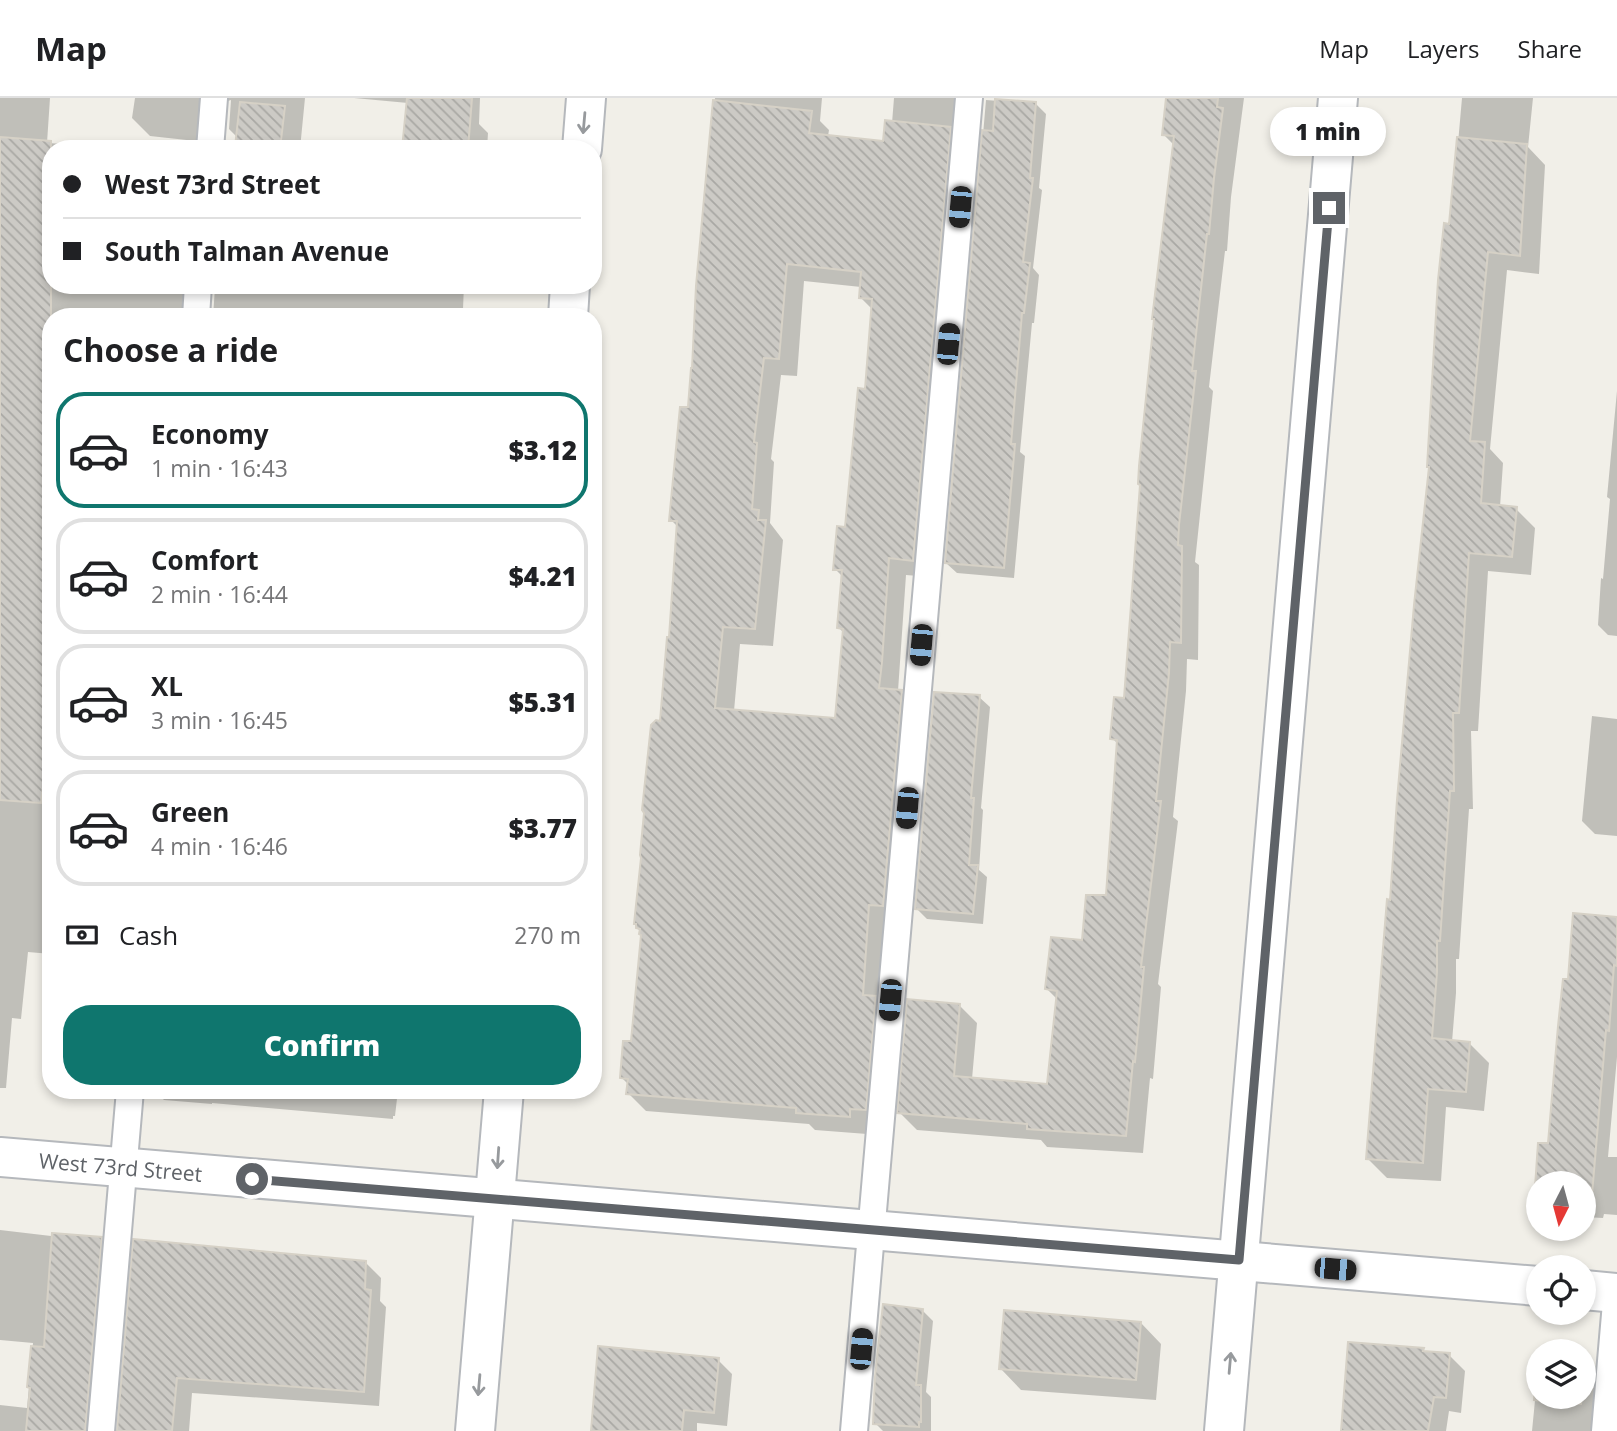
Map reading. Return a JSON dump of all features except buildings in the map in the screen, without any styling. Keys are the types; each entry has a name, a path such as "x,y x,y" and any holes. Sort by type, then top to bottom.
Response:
{"street":[{"path":"583,140 586,98"},
{"path":"1224,1431 1338,98"},
{"path":"475,1431 503,1099"},
{"name":"West 73rd Street","path":"0,1157 1526,1285"},
{"path":"1596,1291 1617,1292"}],"lane":[{"path":"211,140 214,98"},
{"path":"854,1431 969,98"},
{"path":"101,1431 130,1099"},
{"path":"1605,1431 1617,1292"}],"route":[{"path":"252,1179 1239,1260 1329,208"}]}
